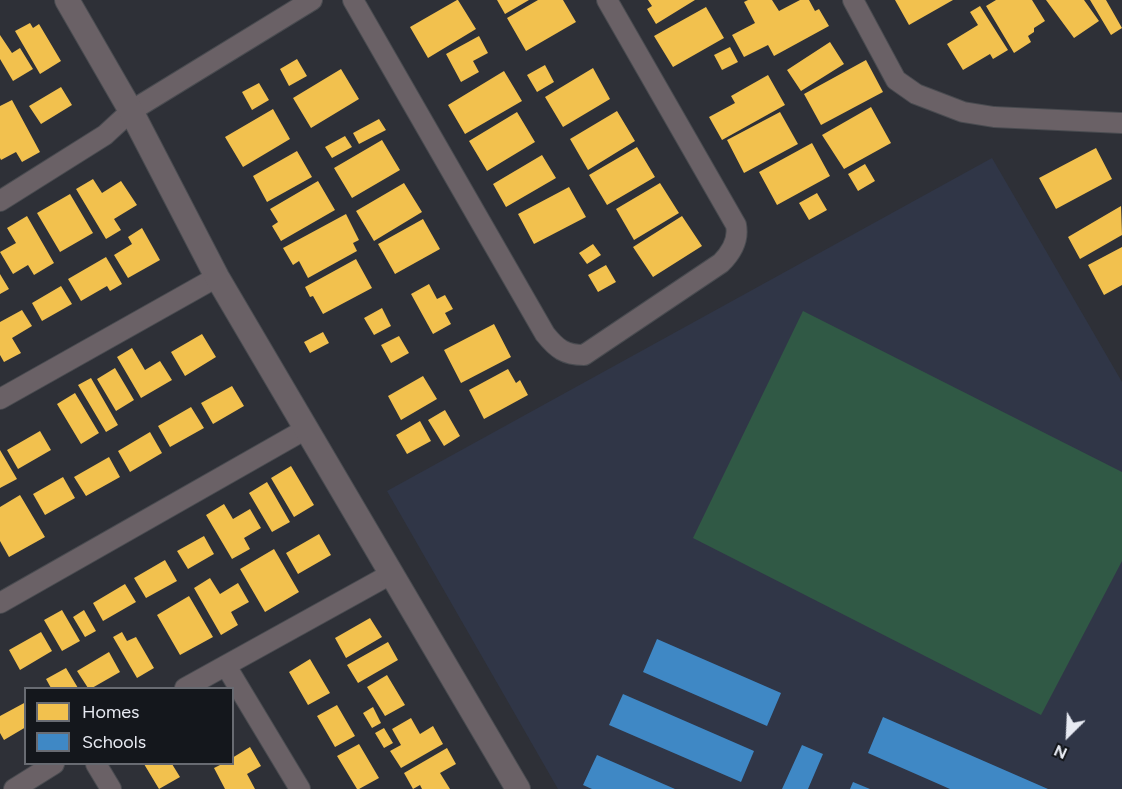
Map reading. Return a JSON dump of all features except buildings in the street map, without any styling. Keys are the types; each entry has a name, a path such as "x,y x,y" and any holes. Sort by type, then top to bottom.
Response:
{"street":[{"path":"67,0 131,111 217,277 518,789"},
{"path":"0,201 105,135 131,111 312,0"},
{"path":"353,0 545,334 556,347 572,355 585,355 721,263 730,255 737,235 736,225 607,0"},
{"path":"853,0 896,80 916,94 963,112 994,117 1122,123"},
{"path":"0,399 217,277"},
{"path":"0,603 306,429"},
{"path":"187,687 391,574"},
{"path":"226,666 300,789"},
{"path":"14,789 52,765"},
{"path":"97,765 111,789"}],"shaded area":[{"path":"992,158 1122,382 1122,789 558,789 387,491"}],"green space":[{"path":"803,311 1122,472 1122,561 1041,715 693,538"}]}
